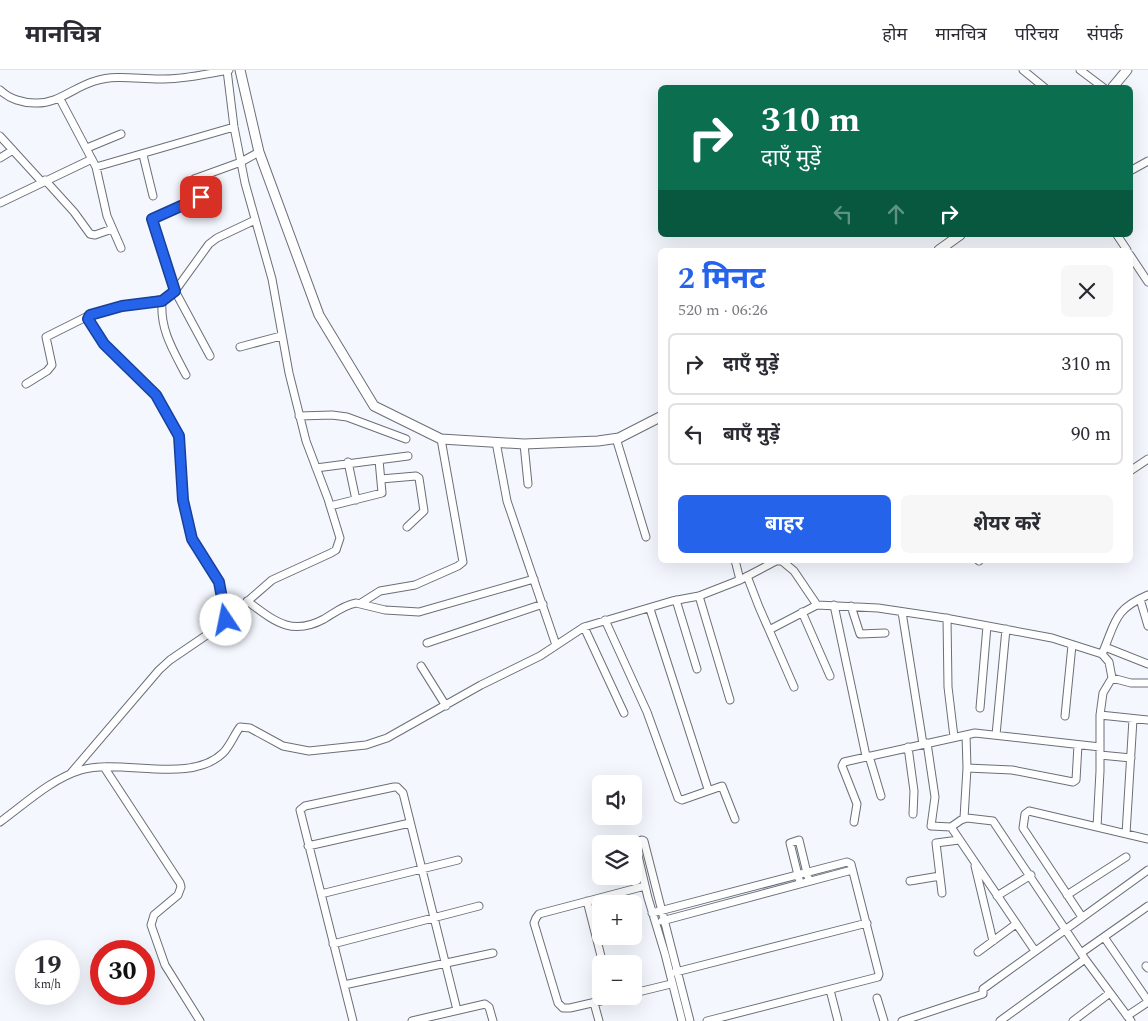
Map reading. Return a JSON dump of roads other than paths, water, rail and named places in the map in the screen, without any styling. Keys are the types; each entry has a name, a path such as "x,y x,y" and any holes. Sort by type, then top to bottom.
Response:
{"street":[{"path":"0,90 6,96 25,103 37,104 60,99 95,81 110,78 166,80 228,70 234,127 241,162 272,279 281,336 299,416 340,538 336,550 272,580 226,620 170,660 159,670 69,776"},
{"path":"240,70 259,152 319,315 374,406 441,439 524,444 598,441 616,438 658,418"},
{"path":"1023,70 1040,85"},
{"path":"1080,70 1100,85"},
{"path":"1114,85 1127,70"},
{"path":"60,99 96,167 107,216 121,248"},
{"path":"96,167 143,155 234,127"},
{"path":"86,148 121,134"},
{"path":"0,136 44,181 92,235 112,229"},
{"path":"0,158 13,150"},
{"path":"194,179 241,162 259,152"},
{"path":"143,155 153,196"},
{"path":"0,203 92,159"},
{"path":"1133,169 1148,161"},
{"path":"201,197 152,219 175,291 210,356"},
{"path":"26,384 47,371 52,365 46,337 90,315 122,306 162,301 175,291 209,244 217,238 255,220"},
{"path":"942,248 957,237"},
{"path":"1118,237 1126,248"},
{"path":"1133,259 1148,282"},
{"path":"162,301 162,323 166,336 186,375"},
{"path":"90,315 88,319 104,344 150,387 179,436 183,500 192,539 219,582 226,620"},
{"path":"240,347 281,336"},
{"path":"299,416 332,415 347,417 406,440"},
{"path":"616,438 646,537"},
{"path":"361,603 380,591 415,585 463,562 441,439"},
{"path":"496,442 504,487 556,644"},
{"path":"524,444 528,484"},
{"path":"316,468 348,462 408,456"},
{"path":"330,506 380,494 382,491 378,460"},
{"path":"1133,469 1148,460"},
{"path":"348,462 356,500"},
{"path":"381,479 416,476 419,478 424,511 407,527"},
{"path":"736,563 740,580"},
{"path":"0,822 55,782 79,770 104,767 169,770 211,762 224,752 240,727 245,726 283,746 309,751 366,745 388,738 482,685 540,656 584,627 676,600 699,596 740,580 774,563"},
{"path":"783,563 794,571 817,605"},
{"path":"748,576 794,687"},
{"path":"247,601 276,622 289,626 314,624 350,604 361,603 385,610 419,612 534,579"},
{"path":"1103,651 1121,611 1148,595"},
{"path":"699,596 730,700"},
{"path":"1140,599 1148,624"},
{"path":"676,600 696,670"},
{"path":"427,644 542,604"},
{"path":"769,630 817,605 851,606 947,618 1006,629 1052,638 1148,664"},
{"path":"834,605 867,756 881,796"},
{"path":"851,606 860,634 885,632"},
{"path":"650,609 708,789"},
{"path":"802,612 830,676"},
{"path":"902,612 935,797 931,826 951,827 964,818 993,821 1031,875 1083,956 1129,1018 1148,1001 1104,936"},
{"path":"947,618 948,687 954,737"},
{"path":"605,620 647,712 678,798 682,800 708,789 722,786 735,818"},
{"path":"980,708 987,626"},
{"path":"584,627 624,713"},
{"path":"996,735 1006,629"},
{"path":"1065,716 1072,644"},
{"path":"1097,827 1100,715 1103,693 1112,678 1109,662 1103,651"},
{"path":"421,666 446,706"},
{"path":"1112,678 1131,683 1148,683"},
{"path":"1100,715 1148,720"},
{"path":"1126,834 1133,719"},
{"path":"854,822 857,804 843,764 867,756 974,733 1100,747"},
{"path":"964,818 967,768 966,735"},
{"path":"967,768 1012,770 1073,782 1076,780 1078,745"},
{"path":"908,747 914,791 913,814"},
{"path":"1100,755 1131,758"},
{"path":"104,767 180,883 181,887 178,895 154,915 151,925 165,965 200,1021"},
{"path":"353,1021 300,810 305,806 398,787 403,793 457,1010"},
{"path":"1082,917 1024,828 1025,814 1029,811 1148,839"},
{"path":"308,846 410,823"},
{"path":"951,827 1035,951"},
{"path":"682,1021 635,843 642,840 665,920 690,1021"},
{"path":"800,884 790,843 799,840 810,881"},
{"path":"942,893 936,843 960,840"},
{"path":"1067,895 1126,857"},
{"path":"321,894 458,860"},
{"path":"652,913 847,862 851,864 867,923 878,978 707,1021"},
{"path":"974,862 993,941"},
{"path":"655,923 852,870"},
{"path":"906,1020 982,995 983,989 1148,870"},
{"path":"997,896 1031,875"},
{"path":"910,881 940,876"},
{"path":"592,1003 563,1008 558,1003 534,923 540,914 645,886"},
{"path":"742,890 745,899"},
{"path":"587,901 601,955"},
{"path":"333,944 479,906"},
{"path":"1000,1021 1083,956 1104,936 1148,906"},
{"path":"669,974 867,923"},
{"path":"978,952 1016,924"},
{"path":"344,985 493,953"},
{"path":"642,991 671,984"},
{"path":"830,990 838,1021"},
{"path":"1073,1021 1110,993"},
{"path":"877,998 884,1021"},
{"path":"412,1021 487,1005 493,1021"},
{"path":"595,1005 599,1021"}]}
